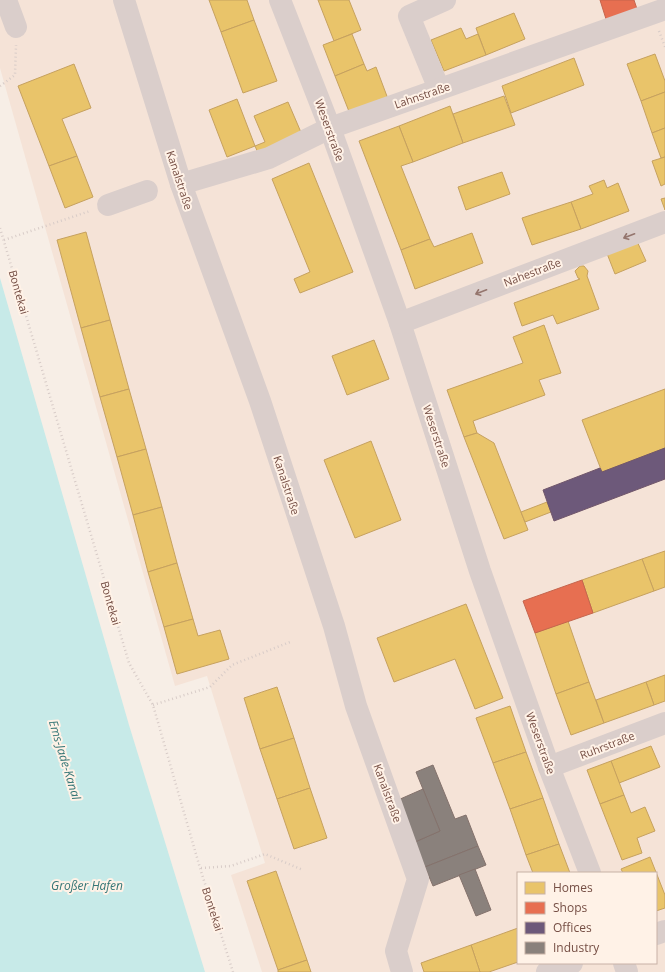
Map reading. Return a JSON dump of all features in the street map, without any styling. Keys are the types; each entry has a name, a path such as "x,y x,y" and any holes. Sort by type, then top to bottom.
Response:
{"street":[{"path":"6,0 16,27"},
{"name":"Kanalstraße","path":"124,0 181,184 260,401 334,626 356,706 418,879 396,951 402,972"},
{"name":"Weserstraße","path":"280,0 330,128 400,323 480,571 549,767 590,872"},
{"path":"439,89 409,16 445,0"},
{"path":"664,0 665,4"},
{"name":"Lahnstraße","path":"181,184 269,158 330,128 665,10"},
{"path":"108,206 147,191"},
{"name":"Nahestraße","path":"400,323 665,222"},
{"name":"Ruhrstraße","path":"549,767 665,723"},
{"path":"547,972 569,964"}],"path":[{"path":"0,86 15,75 16,27"},
{"path":"4,240 108,206"},
{"name":"Bontekai","path":"0,228 129,663 153,705 200,868 234,972"},
{"path":"153,705 210,687 232,665 290,642"},
{"path":"200,868 231,866 265,854 303,870"}],"shaded area":[{"path":"0,0 665,0 665,972 262,972 231,875 265,863 207,676 175,686 0,68"}],"water":[{"name":"Großer Hafen","path":"0,278 129,725 205,972 0,972"}],"building: Homes":[{"path":"209,0 247,0 254,20 221,32"},
{"path":"318,0 349,0 361,30 334,41"},
{"path":"514,13 525,39 486,55 476,28"},
{"path":"254,20 277,81 243,93 221,32"},
{"path":"461,28 466,39 478,34 486,55 444,71 431,40"},
{"path":"352,34 364,64 335,76 323,45"},
{"path":"655,54 665,81 665,92 641,101 627,64"},
{"path":"574,58 584,85 511,113 502,86"},
{"path":"74,64 91,108 62,119 77,156 49,166 18,86"},
{"path":"364,64 367,71 376,67 388,99 350,114 335,76"},
{"path":"665,92 665,128 652,133 641,101"},
{"path":"504,96 515,125 463,143 453,114"},
{"path":"237,99 255,146 227,157 209,110"},
{"path":"288,102 303,137 259,155 255,146 265,142 254,116"},
{"path":"450,106 463,143 413,162 399,126"},
{"path":"399,126 413,162 401,166 430,239 401,250 359,141"},
{"path":"665,128 665,157 661,158 652,133"},
{"path":"77,156 93,197 65,208 49,166"},
{"path":"665,157 665,184 661,186 652,161"},
{"path":"309,163 353,272 300,293 294,279 310,272 272,179"},
{"path":"502,172 510,194 466,210 458,187"},
{"path":"604,180 607,188 618,183 629,211 581,229 571,202 593,194 589,186"},
{"path":"665,198 665,210 661,199"},
{"path":"571,202 581,229 532,245 522,218"},
{"path":"86,232 110,320 81,328 57,240"},
{"path":"472,233 483,263 415,289 401,250 430,239 434,247"},
{"path":"636,239 646,261 615,274 606,251"},
{"path":"580,266 584,266 588,271 587,276 599,309 557,324 553,315 522,326 514,303 580,279 575,271"},
{"path":"110,320 129,389 100,397 81,328"},
{"path":"544,325 561,373 539,380 545,395 473,421 477,433 464,437 447,390 523,363 513,337"},
{"path":"374,340 389,379 347,395 332,356"},
{"path":"129,389 146,449 117,457 100,397"},
{"path":"665,389 665,448 602,472 582,420"},
{"path":"477,433 494,443 528,530 504,539 464,437"},
{"path":"371,441 401,520 355,538 324,460"},
{"path":"146,449 162,507 133,515 117,457"},
{"path":"547,502 551,512 525,522 521,512"},
{"path":"162,507 177,563 148,572 133,515"},
{"path":"665,551 665,587 654,591 642,559"},
{"path":"642,559 654,591 593,613 582,580"},
{"path":"177,563 193,619 164,627 148,572"},
{"path":"466,604 503,698 475,709 455,659 394,682 377,638"},
{"path":"193,619 198,636 220,630 229,659 177,674 164,627"},
{"path":"568,621 589,682 556,694 535,633"},
{"path":"665,675 665,701 654,705 646,682"},
{"path":"589,682 604,723 571,735 556,694"},
{"path":"646,682 654,705 604,723 596,700"},
{"path":"277,687 294,738 260,749 244,698"},
{"path":"510,706 526,752 493,763 476,718"},
{"path":"294,738 310,788 277,799 260,749"},
{"path":"651,746 660,767 619,783 611,761"},
{"path":"526,752 543,798 510,809 493,763"},
{"path":"611,761 624,795 600,804 587,770"},
{"path":"310,788 327,838 294,849 277,799"},
{"path":"624,795 631,813 645,807 655,831 637,838 642,853 622,860 600,804"},
{"path":"543,798 559,844 526,855 510,809"},
{"path":"559,844 570,872 533,872 526,855"},
{"path":"650,857 656,872 622,872 621,869"},
{"path":"276,871 307,960 278,970 247,881"},
{"path":"657,875 665,895 665,908 657,911"},
{"path":"517,928 517,962 489,972 480,972 471,945"},
{"path":"471,945 480,972 424,972 421,963"},
{"path":"307,960 311,972 278,972 278,970"}],"building: Shops":[{"path":"600,0 634,0 637,9 606,19"},
{"path":"582,580 593,613 535,633 523,601"}],"building: Offices":[{"path":"665,448 665,479 554,521 543,490 600,468 602,472"}],"building: Industry":[{"path":"433,765 455,819 466,815 478,846 425,867 415,842 440,831 416,772"},
{"path":"423,789 440,831 415,842 398,800"},
{"path":"478,846 486,865 433,886 425,867"},
{"path":"475,869 491,910 476,916 459,875"}],"water label":[{"name":"Ems-Jade-Kanal","path":"65,760"}]}
